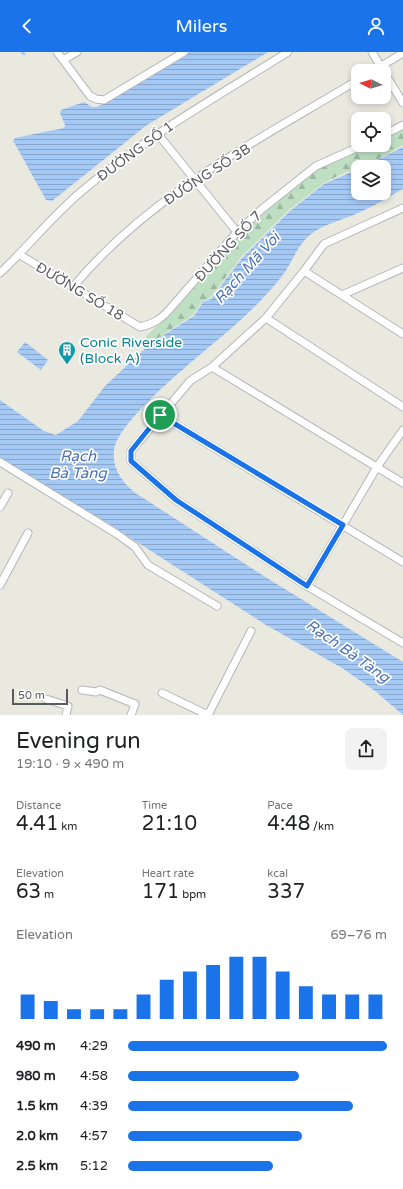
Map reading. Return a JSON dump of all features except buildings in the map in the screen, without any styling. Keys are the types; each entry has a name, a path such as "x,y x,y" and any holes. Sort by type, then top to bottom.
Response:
{"street":[{"path":"57,52 90,96 96,99 104,100 184,52"},
{"path":"63,60 77,52"},
{"name":"ĐƯỜNG SỐ 1","path":"0,273 80,192 123,157 157,133 288,52"},
{"path":"372,52 379,64"},
{"path":"390,64 403,53"},
{"path":"391,83 403,103"},
{"name":"ĐƯỜNG SỐ 3B","path":"73,287 92,264 137,221 194,180 351,84"},
{"path":"391,132 403,126"},
{"path":"157,133 237,232"},
{"name":"ĐƯỜNG SỐ 7","path":"140,327 160,320 237,232 262,209 316,166 351,150"},
{"path":"403,208 324,244 266,318 212,368 190,382 160,415 131,451 131,461 176,500 307,586 403,643"},
{"name":"ĐƯỜNG SỐ 18","path":"20,254 140,327"},
{"path":"342,295 403,268"},
{"path":"304,271 403,334"},
{"path":"266,318 403,407"},
{"path":"212,368 403,483"},
{"path":"160,415 403,562"},
{"path":"307,586 377,467 403,430"},
{"path":"0,462 117,534 135,547 148,565 218,606"},
{"path":"0,507 8,493"},
{"path":"0,585 28,533"},
{"path":"162,693 208,715 252,631"},
{"path":"82,690 96,692 100,690 135,704 131,715"},
{"path":"46,699 68,706 66,715"}],"green space":[{"path":"403,129 403,145 391,152 391,135"},
{"path":"355,152 391,152 377,160 351,160 351,170 324,183 289,210 241,257 210,298 202,302 193,315 146,346 146,336 172,313 240,235 294,187 318,169"}],"water":[{"path":"189,52 268,52 147,125 52,201 46,200 13,141 15,138 64,128 65,125 60,113 61,110 84,102 92,107 97,107"},
{"name":"Rạch Bà Tàng","path":"403,147 403,189 391,196 391,160 378,160"},
{"name":"Rạch Bà Tàng","path":"351,172 351,200 384,200 364,211 322,227 306,238 282,276 261,301 150,399 132,419 119,436 114,451 114,458 117,470 123,481 137,494 259,573 403,662 403,715 375,691 342,668 266,625 109,524 0,459 0,400 44,431 56,435 78,421 105,386 151,343 194,316 203,302 211,299 242,258 290,211 324,184"},
{"path":"25,342 48,360 41,370 17,352"}],"place":[{"name":"Conic Riverside (Block A)","path":"67,365"}],"route":[{"path":"160,415 343,525 307,586 176,500 131,461 131,451 160,415"}],"water label":[{"name":"Rạch Mã Voi","path":"247,268"}]}
